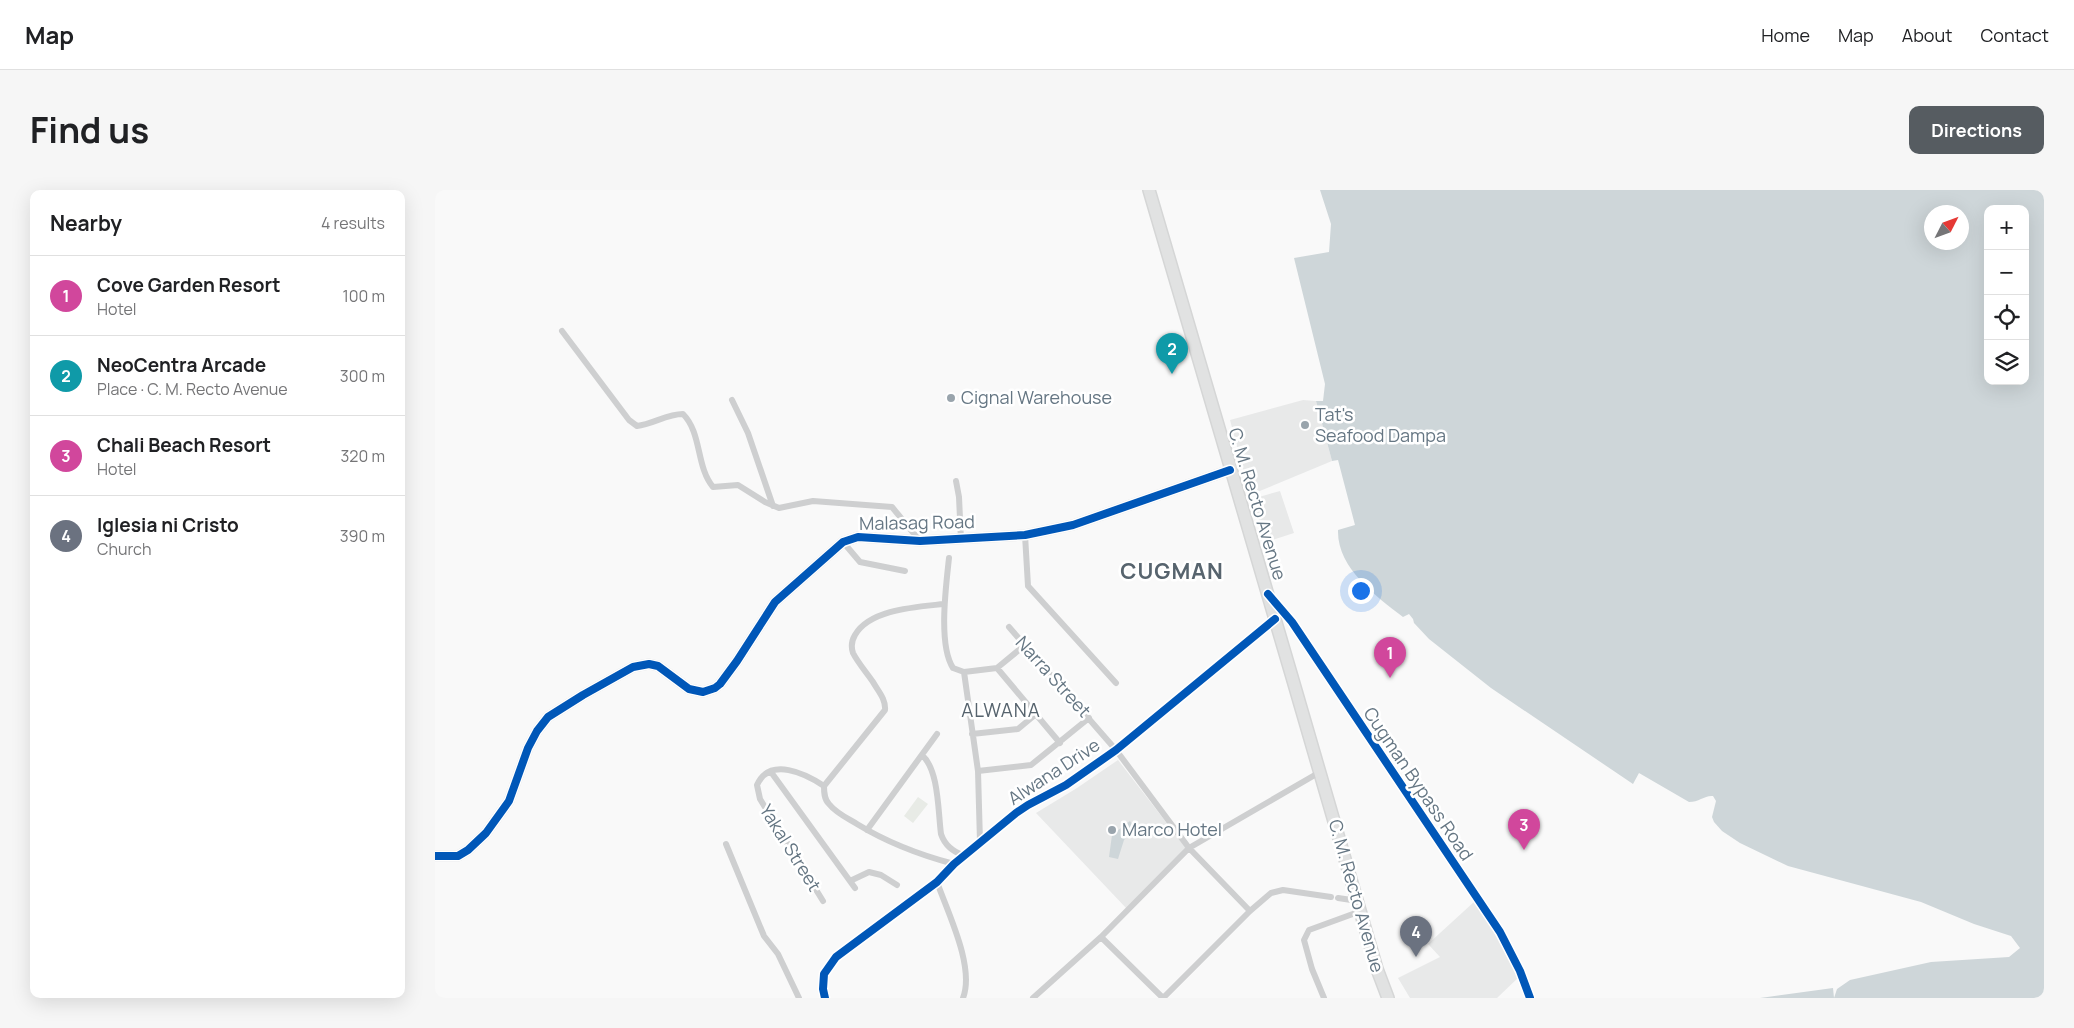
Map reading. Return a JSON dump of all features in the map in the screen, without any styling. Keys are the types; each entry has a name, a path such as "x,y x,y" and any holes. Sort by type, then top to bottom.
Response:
{"highway":[{"name":"C. M. Recto Avenue","path":"1149,190 1377,969 1388,998"}],"street":[{"path":"562,331 629,420 637,426 653,423 674,414 683,414 688,419 708,481 713,488 738,485 779,508 813,502 892,507 920,541"},
{"path":"732,400 748,434 773,506"},
{"name":"Malasag Road","path":"435,856 458,856 468,850 486,833 509,801 528,748 537,731 548,718 583,694 633,667 642,665 658,666 689,689 703,692 715,688 737,661 775,602 843,542 858,537 920,541 1025,535 1073,525 1230,470"},
{"path":"956,481 959,497 961,540"},
{"path":"1025,535 1028,586 1116,683"},
{"path":"843,542 860,562 905,571"},
{"path":"949,558 944,604 946,653 953,668 963,672 997,668 1025,645"},
{"name":"Cugman Bypass Road","path":"1268,594 1292,622 1500,932 1520,971 1531,998"},
{"path":"944,604 904,608 867,623 857,632 853,639 853,652 884,700 885,710 824,786 824,795 828,803 839,814 867,830 908,850 954,864"},
{"name":"Alwana Drive","path":"825,998 823,989 824,974 836,957 937,882 954,864 980,842 1028,805 1066,785 1116,750 1275,619"},
{"name":"Narra Street","path":"1009,628 1116,750 1189,848 1250,911"},
{"path":"997,668 1060,743"},
{"path":"963,672 978,771 980,842"},
{"path":"972,734 1018,729 1036,714"},
{"path":"978,771 1031,765 1089,718"},
{"path":"867,830 937,734"},
{"path":"922,755 932,770 943,841 951,849 964,856"},
{"path":"824,786 801,773 784,770 771,772 855,888"},
{"name":"Yakal Street","path":"771,772 763,776 757,785 760,799 823,902"},
{"path":"1033,998 1101,937 1189,848 1320,772"},
{"path":"726,844 764,936 778,954 799,998"},
{"path":"850,881 869,872 881,875 897,885"},
{"path":"937,882 964,960 967,987 963,998"},
{"path":"1101,937 1163,998 1250,911 1266,897 1277,891 1283,890 1334,898 1360,906"},
{"path":"1324,998 1312,969 1305,936 1309,930 1360,906"}],"shaded area":[{"path":"1320,190 2044,190 2044,998 1834,998 1837,989 1850,980 1931,962 2009,957 2020,948 2011,936 1974,924 1921,902 1788,866 1740,843 1722,831 1714,822 1712,817 1716,801 1713,796 1689,802 1639,773 1633,784 1491,688 1429,639 1414,623 1409,614 1403,617 1360,580 1344,557 1339,544 1338,530 1355,525 1338,460 1332,461 1316,401 1323,401 1325,384 1294,258 1329,252 1331,224"},
{"path":"1303,400 1316,401 1332,461 1250,495 1230,420"},
{"path":"1280,491 1294,533 1266,542 1252,499"},
{"name":"Marco Hotel","path":"1118,760 1186,848 1127,909 1036,813"},
{"path":"918,797 928,804 913,823 904,816"},
{"path":"1130,821 1135,829 1124,840 1118,859 1109,857 1112,835"},
{"path":"1475,901 1520,976 1497,998 1410,998 1398,978 1440,957 1428,944"},
{"path":"1833,988 1834,998 1760,998"}],"cycle path":[{"path":"435,856 458,856 468,850 486,833 509,801 528,748 537,731 548,717 633,667 649,664 658,666 689,689 703,692 715,688 737,661 775,602 843,542 858,537 920,541 1025,535 1073,525 1230,470"},
{"path":"1268,594 1292,622 1500,932 1520,971 1530,998"},
{"path":"825,998 823,989 824,974 836,957 937,882 954,864 1016,813 1066,785 1116,750 1275,619"}],"place":[{"name":"NeoCentra Arcade","path":"1172,374"},
{"name":"Cignal Warehouse","path":"951,398"},
{"name":"Tat's Seafood Dampa","path":"1305,425"},
{"name":"Cove Garden Resort","path":"1390,678"},
{"name":"Marco Hotel","path":"1112,830"},
{"name":"Chali Beach Resort","path":"1524,850"},
{"name":"Iglesia ni Cristo","path":"1416,957"}],"district":[{"name":"CUGMAN","path":"1172,571"},
{"name":"ALWANA","path":"1001,710"}]}
